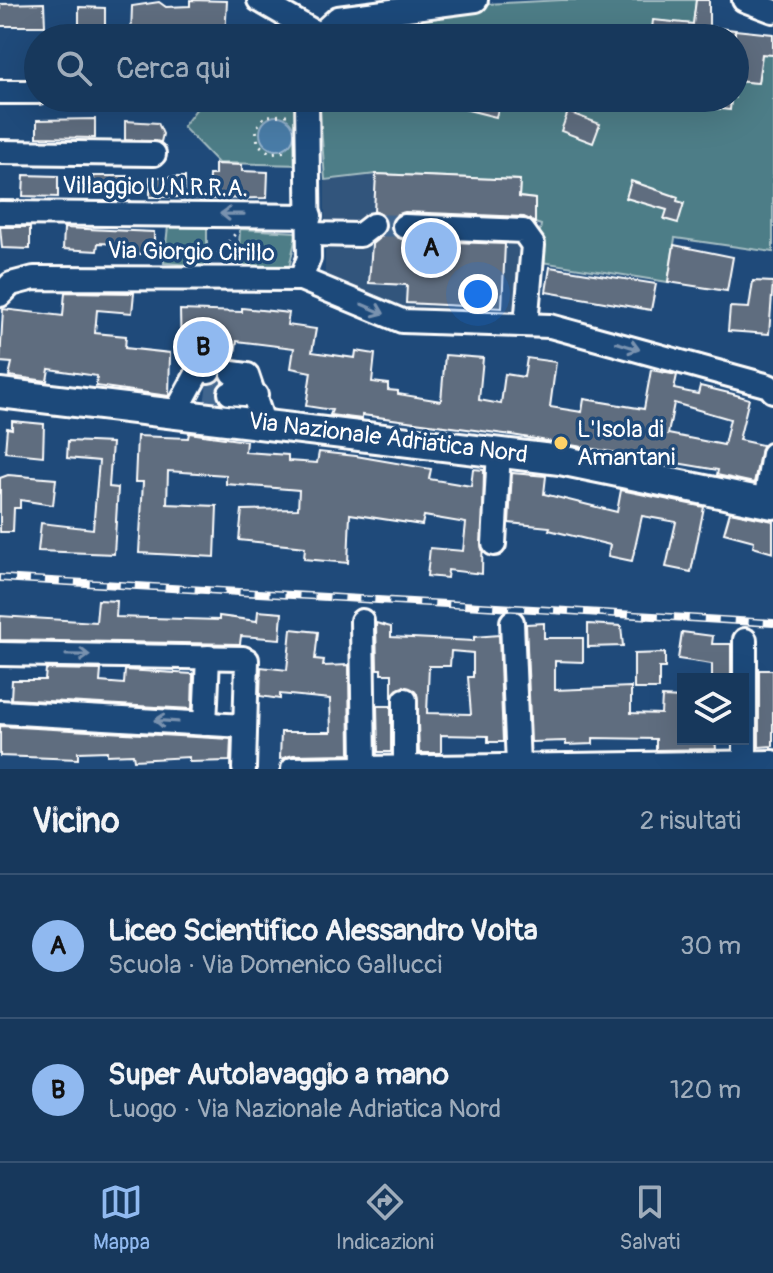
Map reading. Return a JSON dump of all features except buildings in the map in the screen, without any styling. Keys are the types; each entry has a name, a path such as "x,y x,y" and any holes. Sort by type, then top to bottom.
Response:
{"main road":[{"name":"Via Nazionale Adriatica Nord","path":"0,393 195,391 260,409 769,503"}],"street":[{"path":"259,0 298,24"},
{"path":"331,24 338,18 381,9 476,0"},
{"path":"747,0 773,11"},
{"path":"0,92 24,92"},
{"name":"Via Giorgio Cirillo","path":"0,295 11,284 34,278 301,279 309,258 307,112"},
{"name":"Villaggio U.N.R.R.A.","path":"0,152 154,154"},
{"name":"Villaggio U.N.R.R.A.","path":"0,213 310,225 360,235 373,225"},
{"path":"404,226 523,231 533,245 526,325"},
{"path":"301,279 402,321 550,326 595,336 773,391"},
{"path":"231,383 247,375 260,409"},
{"path":"494,544 499,451"},
{"path":"769,503 773,454"},
{"path":"362,621 364,766"},
{"path":"512,622 518,765"},
{"path":"743,765 745,640"},
{"path":"0,654 247,660 244,769"},
{"path":"205,724 208,657"},
{"path":"405,700 405,766"},
{"path":"0,712 244,726"},
{"path":"293,769 743,765 773,762"}],"path":[{"path":"296,122 284,113 265,116 256,128 258,144 270,153 299,150 308,172"},
{"path":"207,266 237,232"}],"shaded area":[{"path":"277,116 289,121 294,133 289,145 277,150 265,145 260,133 265,121"},
{"path":"376,174 520,180 535,199 541,224 529,315 410,309 325,275 325,180"}],"green space":[{"path":"562,0 696,0 693,24 654,20 653,24 408,24 412,8"},
{"path":"762,54 773,55 773,252 675,238 668,282 535,261 541,225 535,223 534,199 519,197 520,180 376,174 325,180 320,112 749,112 749,82 758,83"},
{"path":"194,112 303,112 303,165 218,163 183,127"},
{"path":"168,226 207,228 207,266 164,263"},
{"path":"240,229 297,232 289,268 238,267"}],"tunnel":[{"path":"373,225 404,226"},
{"path":"206,390 230,393"}],"railway":[{"path":"0,578 773,623"}],"place":[{"name":"Liceo Scientifico Alessandro Volta","path":"431,248"},
{"name":"Super Autolavaggio a mano","path":"203,347"},
{"name":"L'Isola di Amantani","path":"561,443"}]}
